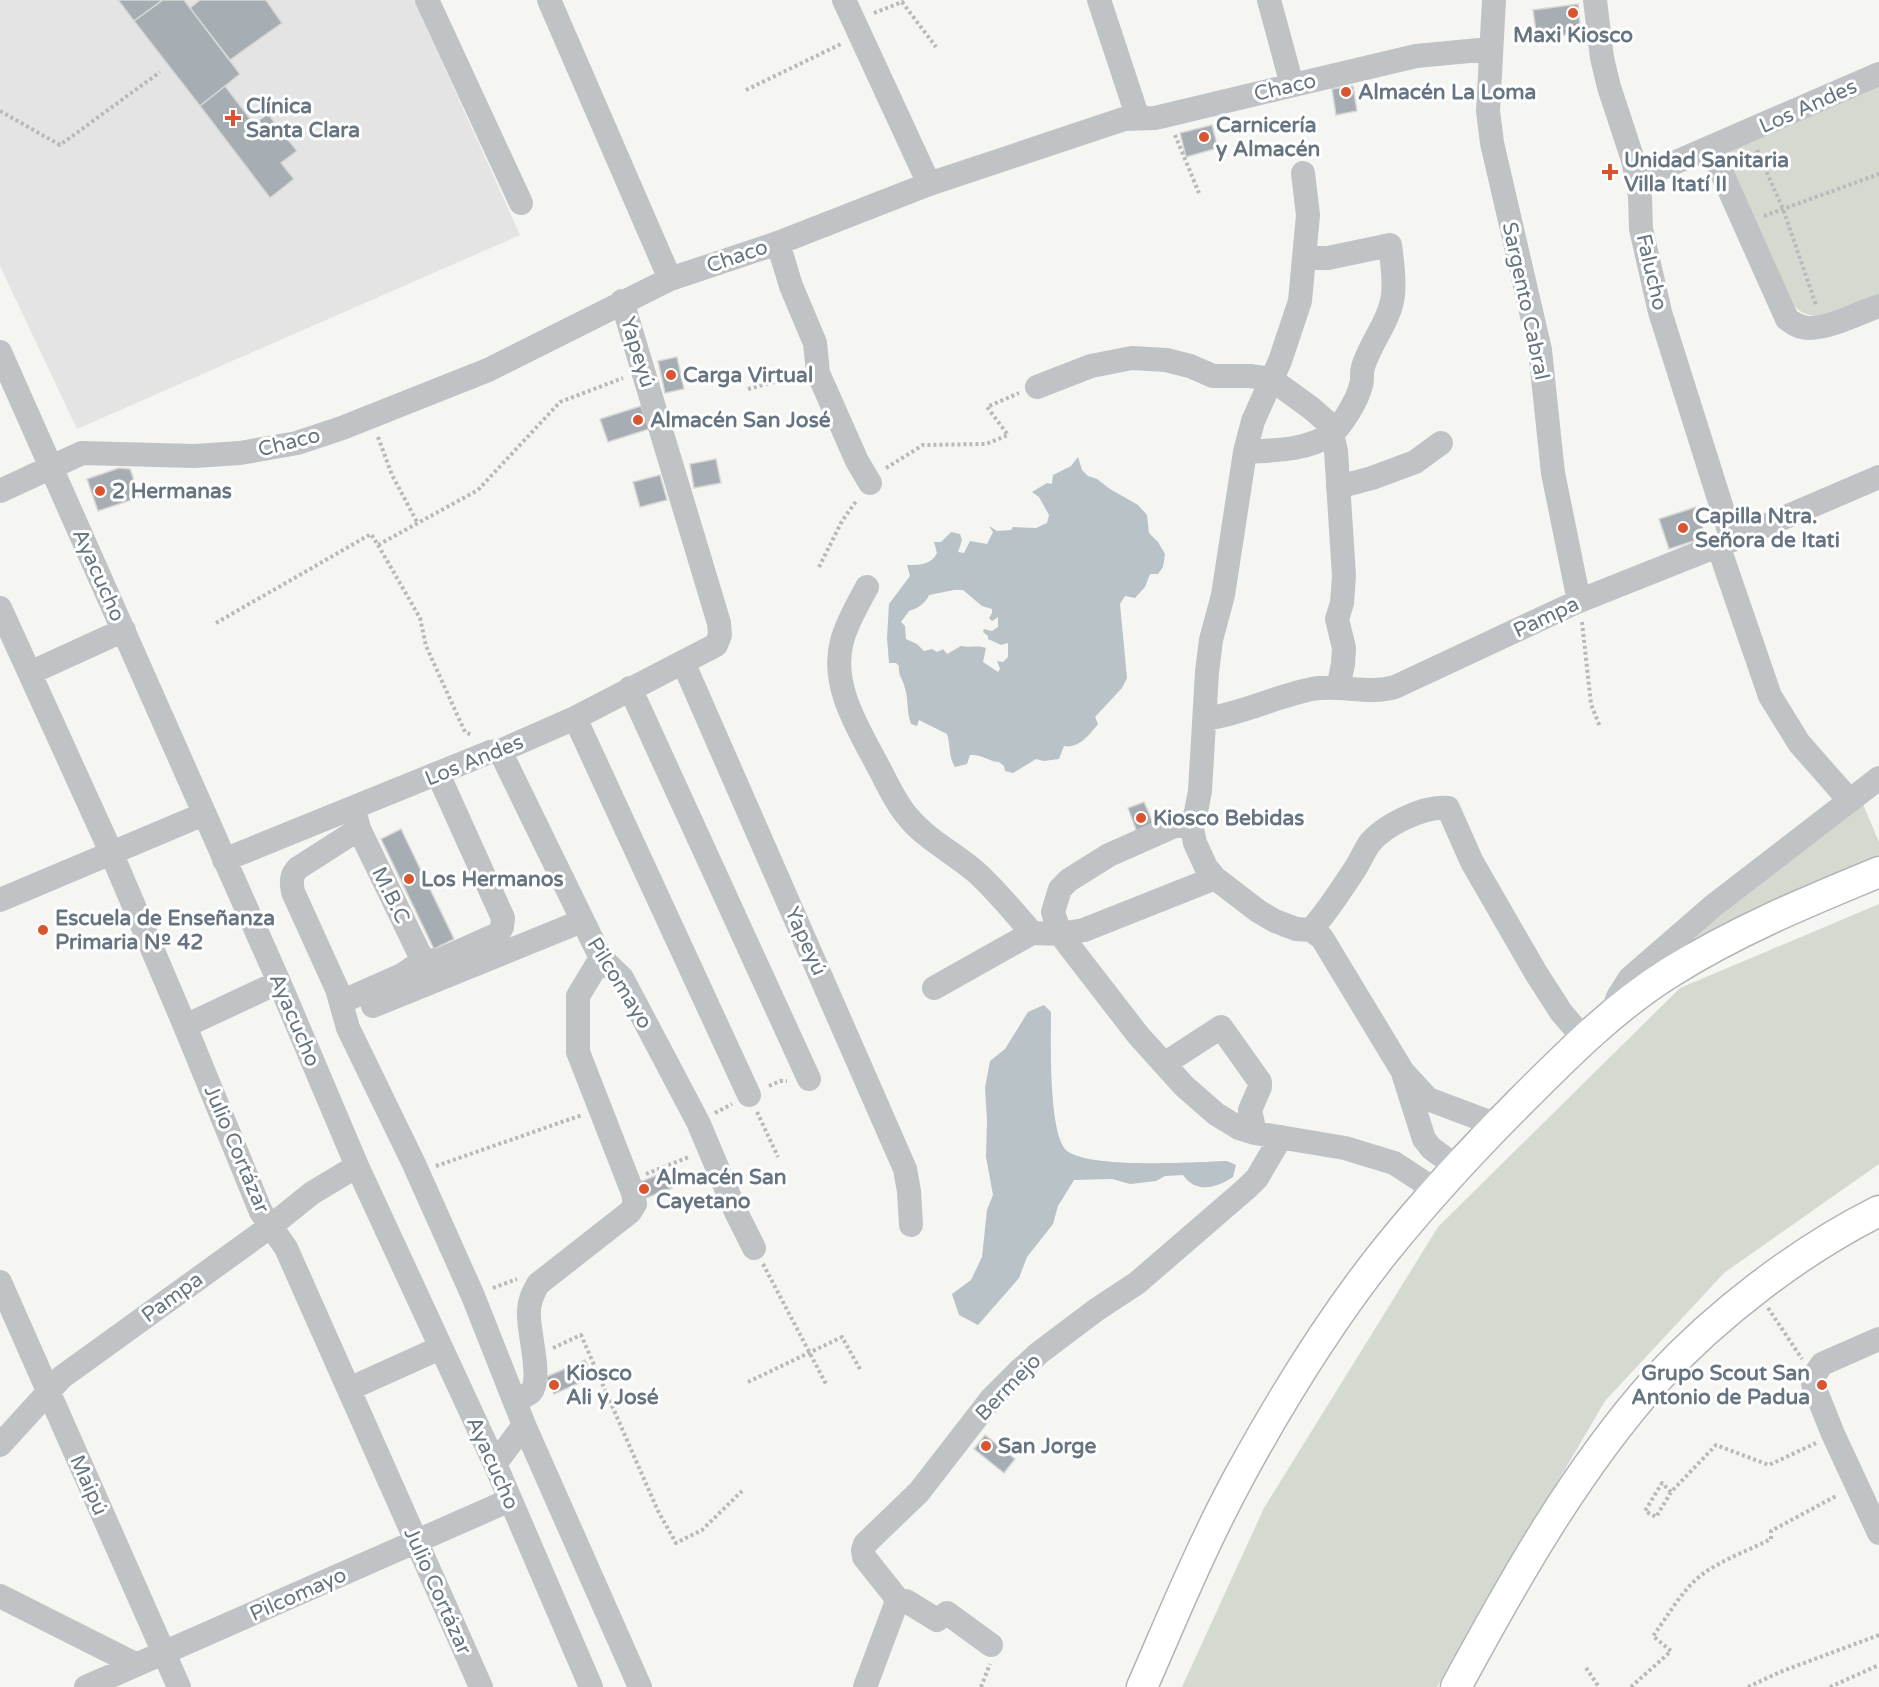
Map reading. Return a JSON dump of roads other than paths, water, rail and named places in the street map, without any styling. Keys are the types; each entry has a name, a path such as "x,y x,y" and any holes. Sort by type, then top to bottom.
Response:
{"main road":[{"path":"1142,1687 1219,1516 1270,1425 1327,1330 1384,1252 1437,1191 1497,1125 1612,1013 1668,973 1767,918 1879,872"},
{"path":"1456,1687 1509,1591 1578,1482 1657,1380 1705,1332 1756,1290 1802,1257 1879,1211"}],"street":[{"path":"427,0 521,203"},
{"path":"549,0 670,279"},
{"path":"1099,0 1138,118"},
{"path":"1269,0 1292,85"},
{"name":"Sargento Cabral","path":"1494,0 1488,111 1492,143 1540,350 1553,473 1579,601"},
{"name":"Falucho","path":"1595,0 1604,68 1633,160 1641,229 1660,312 1770,696 1800,743 1850,801"},
{"path":"852,19 929,184"},
{"name":"Chaco","path":"0,491 82,453 194,456 274,448 297,443 488,370 670,279 777,243 929,184 1124,119 1155,118 1416,56 1490,49"},
{"name":"Los Andes","path":"1637,179 1879,74"},
{"path":"1711,148 1787,319 1797,326 1808,328 1824,326 1879,306"},
{"path":"1303,172 1308,215 1300,301 1290,333 1253,421 1245,452 1223,595 1211,640 1200,791 1191,824 1195,843 1206,867 1215,878 1275,921 1311,930 1322,938 1403,1072 1428,1099 1497,1125"},
{"path":"777,243 791,286 815,344 818,373 857,462 870,483"},
{"path":"1245,452 1291,449 1311,445 1332,434 1349,413 1359,392 1362,383 1362,368 1393,298 1394,274 1390,245 1328,258 1305,258"},
{"name":"Yapeyú","path":"622,301 719,623 720,635 716,645"},
{"name":"Ayacucho","path":"0,352 279,982 357,1166 495,1464 591,1687"},
{"path":"1037,387 1091,366 1132,358 1166,360 1190,366 1213,376 1250,376 1271,379 1327,422 1332,434 1338,487 1344,576 1342,603 1337,619 1344,648 1338,688"},
{"path":"1338,487 1372,478 1415,462 1441,443"},
{"name":"Pampa","path":"1205,719 1224,717 1314,688 1383,691 1395,687 1579,601 1879,477"},
{"path":"867,587 851,617 842,641 839,665 850,714 895,799 908,818 927,836 975,872 1032,933"},
{"name":"Julio Cortázar","path":"0,608 111,852 261,1212 286,1248 481,1687"},
{"path":"30,673 124,630"},
{"name":"Los Andes","path":"225,860 357,819 438,774 575,718 716,645"},
{"name":"Yapeyú","path":"683,662 905,1169 911,1225"},
{"path":"630,688 809,1079"},
{"path":"575,718 749,1095"},
{"name":"Pilcomayo","path":"495,751 601,958 621,978 699,1122 736,1212 754,1248"},
{"path":"343,1009 423,961 440,960 498,934 502,927 503,918 438,774"},
{"path":"1612,1013 1618,997 1630,978 1713,906 1879,778"},
{"path":"1311,930 1328,910 1370,843 1386,829 1407,818 1436,807 1448,808 1472,862 1536,973 1561,1012 1584,1039"},
{"path":"0,900 204,814"},
{"name":"Ayacucho","path":"357,819 293,872 291,882 293,892 343,1009 348,1028 473,1296 524,1425 640,1687"},
{"name":"M.B.C","path":"357,819 423,961"},
{"path":"1191,824 1172,827 1109,855 1069,880 1060,890 1053,912 1060,934 1138,1035 1184,1086 1216,1114 1239,1128 1255,1133 1345,1148 1394,1163 1437,1191"},
{"path":"934,988 1032,933 1060,934 1084,930 1215,878"},
{"path":"343,1009 582,921"},
{"path":"514,1400 530,1394 534,1388 536,1373 529,1310 531,1296 538,1284 630,1212 635,1204 578,1052 578,996 601,958"},
{"path":"185,1026 279,982"},
{"path":"1164,1064 1221,1027 1260,1082 1250,1110 1255,1133"},
{"path":"1403,1072 1424,1139 1431,1148 1458,1168"},
{"name":"Bermejo","path":"896,1604 895,1596 864,1557 862,1550 865,1544 919,1492 991,1399 1018,1372 1039,1353 1096,1310 1137,1283 1247,1188 1257,1178 1281,1137"},
{"name":"Pampa","path":"0,1445 62,1377 271,1226 312,1193 357,1166"},
{"name":"Maipú","path":"0,1282 179,1687"},
{"path":"1879,1339 1822,1364 1813,1377 1813,1384 1833,1434 1879,1533"},
{"path":"349,1389 440,1348"},
{"path":"495,1464 524,1425"},
{"name":"Pilcomayo","path":"86,1687 510,1500"},
{"path":"0,1596 135,1664"},
{"path":"865,1687 896,1604 906,1601 937,1620 947,1613 991,1645"}],"place":[{"name":"Maxi Kiosco","path":"1573,13"},
{"name":"Almacén La Loma","path":"1346,92"},
{"name":"Clínica Santa Clara","path":"233,118"},
{"name":"Carnicería y Almacén","path":"1204,137"},
{"name":"Unidad Sanitaria Villa Itatí II","path":"1610,172"},
{"name":"Carga Virtual","path":"671,375"},
{"name":"Almacén San José","path":"638,420"},
{"name":"2 Hermanas","path":"100,491"},
{"name":"Capilla Ntra. Señora de Itati","path":"1683,528"},
{"name":"Kiosco Bebidas","path":"1141,818"},
{"name":"Los Hermanos","path":"409,879"},
{"name":"Escuela de Enseñanza Primaria Nº 42","path":"43,930"},
{"name":"Almacén San Cayetano","path":"644,1189"},
{"name":"Kiosco Ali y José","path":"554,1385"},
{"name":"Grupo Scout San Antonio de Padua","path":"1822,1385"},
{"name":"San Jorge","path":"986,1446"}]}
